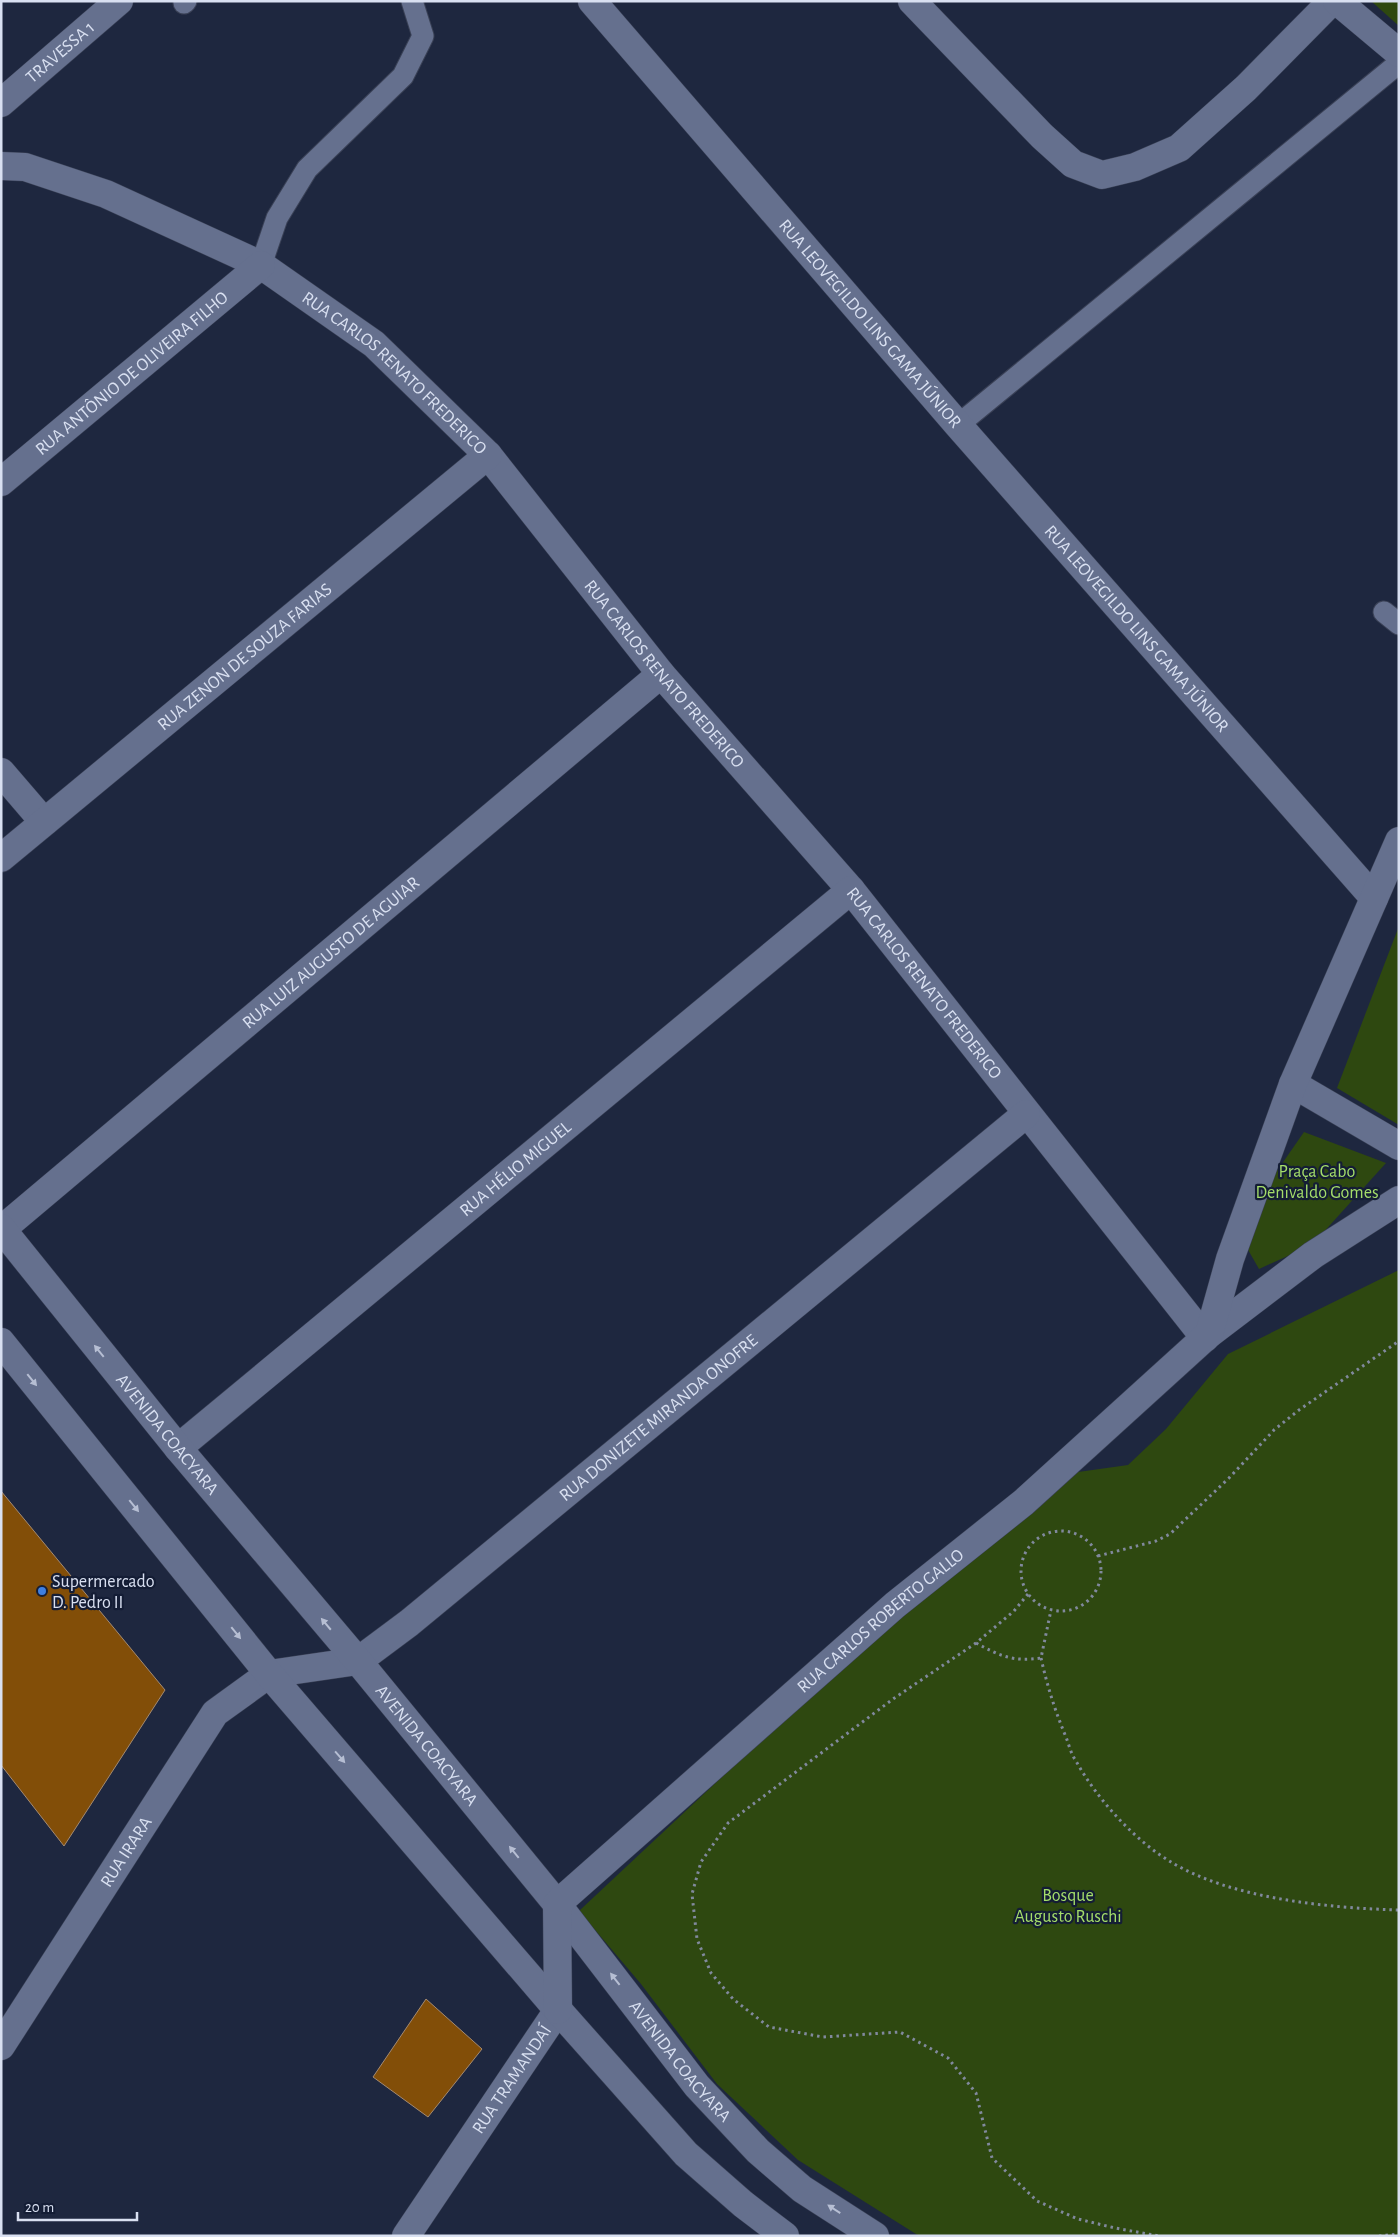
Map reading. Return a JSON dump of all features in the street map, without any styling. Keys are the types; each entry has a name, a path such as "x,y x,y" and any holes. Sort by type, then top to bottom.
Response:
{"street":[{"name":"TRAVESSA 1","path":"1,103 119,1"},
{"name":"RUA LEOVEGILDO LINS GAMA JÚNIOR","path":"592,1 958,426 1374,898"},
{"path":"912,1 1042,136 1073,164 1102,175 1135,167 1179,148 1246,88 1332,1"},
{"path":"1337,1 1399,53"},
{"name":"RUA CARLOS RENATO FREDERICO","path":"1,166 25,167 106,194 261,265 374,344 488,455 661,674 851,890 1026,1114 1207,1336"},
{"name":"RUA ANTÔNIO DE OLIVEIRA FILHO","path":"1,482 261,265"},
{"name":"RUA ZENON DE SOUZA FARIAS","path":"1,858 488,455"},
{"name":"RUA LUIZ AUGUSTO DE AGUIAR","path":"2,1229 661,674"},
{"path":"1,772 44,822"},
{"path":"1207,1336 1230,1259 1293,1084 1399,840"},
{"name":"RUA HÉLIO MIGUEL","path":"178,1448 851,890"},
{"path":"1293,1084 1399,1146"},
{"name":"RUA DONIZETE MIRANDA ONOFRE","path":"269,1674 358,1661 408,1623 1026,1114"},
{"name":"RUA CARLOS ROBERTO GALLO","path":"557,1904 895,1604 1024,1502 1207,1336 1313,1255 1399,1200"},
{"name":"AVENIDA COACYARA","path":"2,1229 178,1448 358,1661 557,1904 697,2086 758,2151 802,2189 875,2236"},
{"path":"1,1342 269,1674 558,2010 686,2154 743,2204 785,2236"},
{"name":"RUA IRARA","path":"1,2046 215,1713 269,1674"},
{"name":"RUA TRAMANDAÍ","path":"406,2236 558,2010 557,1904"}],"lane":[{"path":"261,265 277,218 307,169 403,76 423,36 412,1"},
{"path":"958,426 1399,63"}],"path":[{"path":"1098,1556 1156,1541 1170,1534 1229,1478 1274,1430 1399,1341"},
{"path":"1054,1531 1067,1531 1080,1535 1091,1543 1098,1556 1101,1574 1095,1592 1087,1601 1076,1608 1064,1611 1051,1610 1034,1601 1028,1594 1023,1582 1021,1568 1024,1556 1031,1545 1041,1537 1054,1531"},
{"path":"1028,1594 1014,1611 976,1643 893,1699 728,1823 700,1862 692,1894 697,1939 711,1973 733,1999 769,2028 823,2037 900,2032 948,2058 976,2093 992,2158 1037,2201 1078,2219 1160,2236"},
{"path":"1051,1610 1041,1658 1050,1696 1075,1761 1114,1814 1145,1845 1172,1863 1200,1876 1258,1895 1335,1906 1399,1910"},
{"path":"976,1643 1000,1656 1022,1660 1041,1658"},
{"path":"1379,2236 1399,2234"}],"green space":[{"path":"1371,1 1399,1 1399,26"},
{"path":"1399,926 1399,1125 1337,1088"},
{"name":"Praça Cabo Denivaldo Gomes","path":"1304,1132 1386,1163 1312,1245 1259,1269 1247,1248 1272,1178"},
{"name":"Bosque Augusto Ruschi","path":"1399,1270 1399,2236 920,2236 798,2160 717,2084 641,1984 579,1911 897,1613 1071,1473 1128,1465 1166,1429 1228,1354"}],"building":[{"name":"Supermercado D. Pedro II","path":"1,1491 165,1690 64,1846 1,1765"},
{"path":"426,1999 482,2049 428,2117 373,2077"}],"place":[{"name":"Supermercado D. Pedro II","path":"42,1591"}]}
